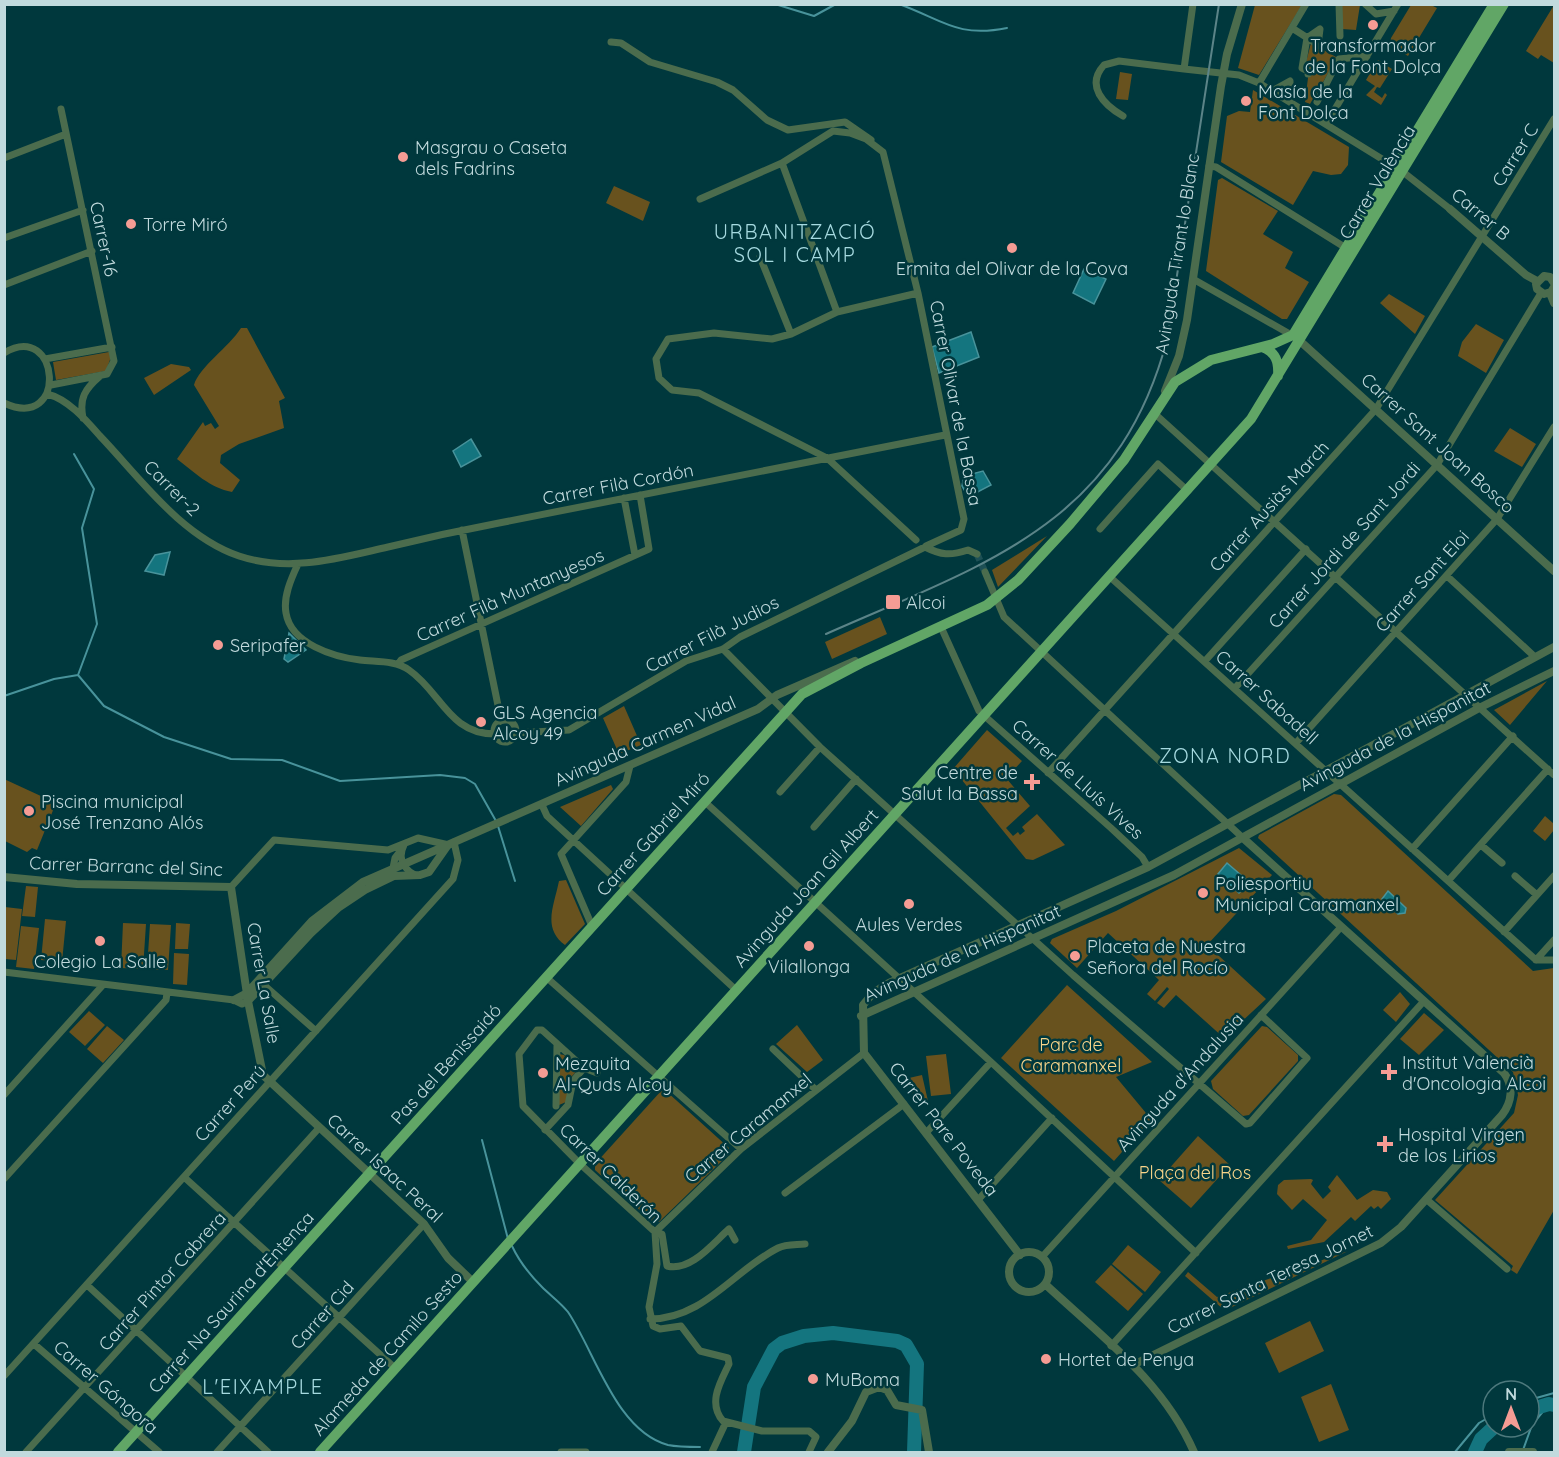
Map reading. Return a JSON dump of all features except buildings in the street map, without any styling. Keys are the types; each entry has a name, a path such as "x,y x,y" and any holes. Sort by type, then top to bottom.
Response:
{"main road":[{"name":"Carrer València","path":"1297,338 1399,169 1494,4"},
{"name":"Carrer València","path":"1212,464 1254,414 1278,376 1346,248 1504,4"},
{"path":"1160,401 1175,382 1196,367 1223,356 1297,338"},
{"path":"1262,347 1272,353 1277,360 1278,376"},
{"name":"Avinguda Tirant lo Blanc","path":"784,713 808,689 987,605 1018,580 1070,524 1124,460 1160,401"},
{"name":"Avinguda Joan Gil Albert","path":"545,1201 1212,464"},
{"name":"Carrer Gabriel Miró","path":"546,977 784,713"},
{"name":"Pas del Benissaidó","path":"369,1174 546,977"},
{"name":"Carrer Na Saurina d'Entença","path":"118,1452 369,1174"},
{"name":"Alameda de Camilo Sesto","path":"320,1452 545,1201"}],"street":[{"path":"1184,69 1193,4"},
{"name":"Avinguda Tirant lo Blanc","path":"1160,401 1181,346 1227,54 1242,4"},
{"path":"1259,83 1306,4"},
{"path":"1339,4 1340,36"},
{"path":"1365,4 1376,14 1396,8"},
{"path":"1381,4 1385,13 1386,25"},
{"path":"1326,124 1396,8"},
{"path":"1292,28 1307,38 1319,46 1320,29 1307,38 1300,67 1308,70 1308,74"},
{"path":"611,42 621,43 650,62 717,82 734,90 767,120 788,130 845,122 864,133 883,152"},
{"path":"1317,102 1339,59 1367,56"},
{"name":"Carrer B","path":"1123,116 1104,102 1097,92 1096,77 1104,65 1116,61 1239,75 1259,83 1399,169 1483,236 1526,275 1537,281"},
{"path":"1272,91 1290,81 1290,102"},
{"name":"Carrer-16","path":"61,109 112,347 114,361 104,375"},
{"name":"Carrer C","path":"1483,236 1554,119"},
{"path":"700,199 782,163 833,131 866,140 883,152"},
{"path":"4,158 66,134"},
{"name":"Carrer Olivar de la Bassa","path":"883,152 918,293 945,435 964,519"},
{"path":"782,163 837,312"},
{"path":"1209,166 1216,167 1346,248"},
{"path":"4,238 82,210"},
{"name":"Carrer Ausiàs March","path":"1048,773 1376,410 1483,236"},
{"path":"4,285 92,251"},
{"path":"760,256 791,334"},
{"path":"1551,284 1538,290 1537,281 1544,276 1551,284 1554,303"},
{"path":"1193,279 1297,338"},
{"name":"Carrer Jordi de Sant Jordi","path":"1235,688 1437,465 1551,284"},
{"path":"918,293 837,312 791,334 772,339 714,333 668,339 656,359 659,378 672,390 699,393 827,458 916,540 923,539 923,547 942,555 968,550 977,554"},
{"name":"Carrer Sant Joan Bosco","path":"1297,338 1554,571"},
{"path":"45,359 112,347"},
{"path":"4,403 23,408 40,401 47,394 52,376 45,359 28,348 6,349"},
{"path":"51,385 104,375"},
{"path":"83,418 82,398 86,390 104,375"},
{"name":"Carrer-2","path":"47,394 66,404 83,418 174,514 207,541 233,553 259,561 298,564"},
{"path":"1154,413 1554,775"},
{"name":"Carrer Sant Eloi","path":"1296,743 1497,519 1554,427"},
{"name":"Carrer Filà Cordón","path":"298,564 945,435"},
{"path":"1100,528 1158,464 1188,491"},
{"name":"Carrer Filà Muntanyesos","path":"398,664 401,660 647,550 650,546 640,495"},
{"path":"624,498 635,555"},
{"name":"Carrer Filà Judios","path":"516,733 569,730 684,662 723,649 740,637 961,530 964,519"},
{"path":"462,530 483,623 501,720"},
{"path":"1205,661 1306,549"},
{"path":"298,564 285,606 288,620 296,633 315,646 333,654 398,664 413,673 458,723 474,731 495,734"},
{"path":"985,572 1004,617 1243,838 1424,1001 1111,1346"},
{"path":"1447,576 1535,657"},
{"name":"Carrer Sabadell","path":"1110,577 1536,960"},
{"name":"Carrer de Lluís Vives","path":"941,627 975,706 1142,857 1148,867"},
{"name":"Avinguda de la Hispanitat","path":"861,1016 863,1005 869,997 900,979 1148,867 1554,646"},
{"path":"723,649 819,747 1244,1124 1250,1123 1307,1058 1261,1015"},
{"name":"Avinguda Tirant lo Blanc","path":"770,699 857,660 873,658"},
{"name":"Avinguda de la Hispanitat","path":"861,1016 1174,875 1481,707 1554,671"},
{"name":"Avinguda Carmen Vidal","path":"248,997 326,908 355,887 403,863 542,805 758,709 770,699"},
{"path":"501,720 513,723 516,733 507,741 498,739 495,734 495,727 501,720"},
{"path":"1412,849 1513,736"},
{"path":"780,792 819,747"},
{"path":"592,926 561,854 626,782 630,766"},
{"path":"1448,881 1548,769"},
{"path":"814,827 856,779"},
{"path":"705,801 992,1062 1196,1253"},
{"path":"542,805 547,816 736,990"},
{"path":"4,972 102,986 234,1000 248,997 264,986 316,928 345,903 394,876 429,872 451,844 413,838 395,858 393,868"},
{"name":"Carrer Barranc del Sinc","path":"4,877 76,884 231,887 274,840 388,850 403,847"},
{"path":"427,840 434,850 435,865"},
{"name":"Carrer Perú","path":"4,1376 453,879 458,860 451,844"},
{"path":"1481,845 1502,863"},
{"path":"403,847 403,863 415,875"},
{"path":"1515,876 1537,895"},
{"path":"1504,932 1554,876"},
{"name":"Carrer La Salle","path":"231,887 263,1075 269,1083"},
{"name":"Avinguda d'Andalusia","path":"1042,1257 1197,1083 1341,927"},
{"path":"1536,960 1554,940"},
{"path":"1536,960 1554,960"},
{"path":"546,977 741,1149"},
{"path":"4,1095 102,986"},
{"path":"264,986 316,1031"},
{"path":"4,1179 166,1000 167,993"},
{"name":"Carrer Santa Teresa Jornet","path":"1133,1365 1382,1244 1426,1199 1505,1110 1510,1094 1509,1082 1504,1073 1424,1001"},
{"path":"861,1016 864,1053"},
{"name":"Carrer Calderón","path":"557,1045 542,1030 537,1030 519,1054 523,1106 579,1163 655,1232 657,1264 650,1299 650,1319"},
{"path":"557,1045 584,1068 597,1074"},
{"path":"556,1106 557,1045"},
{"path":"773,1049 816,1090"},
{"name":"Carrer Caramanxel","path":"655,1232 741,1149 864,1053"},
{"name":"Carrer Pare Poveda","path":"864,1053 1020,1255"},
{"path":"926,1133 992,1062"},
{"path":"545,1130 568,1105 573,1081 584,1068"},
{"name":"Carrer Isaac Peral","path":"269,1083 424,1224 448,1258 476,1279"},
{"path":"785,1193 904,1104"},
{"path":"978,1200 1052,1118"},
{"name":"Carrer Pintor Cabrera","path":"26,1452 319,1128"},
{"path":"184,1178 395,1368"},
{"path":"1426,1199 1507,1269"},
{"name":"Carrer Cid","path":"217,1452 424,1224"},
{"path":"655,1232 663,1236 666,1264 670,1268 692,1262 729,1228 735,1240"},
{"path":"650,1319 670,1317 711,1298 778,1248 805,1244"},
{"path":"1030,1253 1042,1257 1049,1270 1045,1284 1038,1290 1029,1292 1020,1290 1013,1283 1011,1266 1020,1255 1030,1253"},
{"path":"1045,1284 1133,1365 1168,1405 1194,1452"},
{"path":"87,1285 268,1452"},
{"path":"650,1319 658,1329 681,1326 700,1352 728,1358 729,1364 719,1383 716,1399 718,1414 726,1422 762,1431 812,1433 816,1441 809,1452"},
{"name":"Carrer Góngora","path":"34,1344 159,1452"},
{"path":"828,1452 852,1421 863,1397 870,1389 883,1388 896,1405 922,1410 929,1452"},
{"path":"712,1452 726,1422"},
{"path":"561,1452 586,1452"},
{"path":"1509,1452 1533,1452"}],"green space":[{"path":"1255,5 1302,5 1259,75 1238,68"},
{"path":"1341,5 1360,5 1356,30 1342,29"},
{"path":"1411,5 1431,5 1437,8 1408,56 1390,45 1391,38"},
{"path":"1554,5 1554,63 1541,55 1538,59 1526,51"},
{"path":"1311,43 1336,57 1310,104 1305,102 1309,70 1305,66"},
{"path":"1378,60 1392,69 1380,88 1377,87 1374,92 1382,98 1385,93 1387,95 1381,105 1366,95 1375,86 1366,80"},
{"path":"1120,72 1132,74 1128,100 1116,99"},
{"path":"1253,90 1349,147 1348,165 1341,174 1331,175 1313,171 1293,205 1221,162 1227,116 1239,111 1250,112"},
{"path":"1222,178 1278,211 1263,234 1293,252 1285,268 1309,282 1287,319 1282,319 1206,271 1218,180"},
{"path":"614,186 650,202 643,221 606,203"},
{"path":"1389,294 1425,316 1415,334 1380,303"},
{"path":"1476,324 1504,340 1486,373 1458,356 1462,342"},
{"path":"241,328 247,328 285,398 279,401 284,428 239,444 221,455 220,463 240,480 232,492 209,483 177,459 203,422 205,426 211,423 215,429 219,426 194,385 202,371"},
{"path":"109,352 111,357 106,371 56,380 53,362"},
{"path":"171,364 189,367 191,370 154,395 144,378"},
{"path":"1510,428 1536,444 1522,467 1494,451"},
{"path":"1047,536 998,587 992,570"},
{"path":"880,617 887,634 832,659 825,642"},
{"path":"1547,681 1510,725 1494,710"},
{"path":"624,706 641,745 619,754 603,718"},
{"path":"987,730 1022,761 1006,778 1030,806 1006,828 1013,836 1018,832 1020,835 1025,831 1022,827 1037,814 1065,845 1033,860 1026,859 953,769"},
{"name":"Piscina municipal José Trenzano Alós","path":"4,779 56,803 37,850 32,848 27,852 5,841"},
{"path":"611,785 613,789 581,826 560,807"},
{"path":"1334,794 1341,795 1533,971 1554,968 1554,1210 1517,1274 1511,1270 1513,1266 1435,1200 1514,1113 1518,1095 1513,1072 1258,838 1259,835"},
{"path":"1545,816 1554,824 1554,830 1545,841 1533,831"},
{"path":"1239,848 1272,875 1207,945 1266,999 1224,1038 1176,995 1164,1008 1157,1003 1169,989 1167,987 1155,1001 1147,994 1159,980 1108,933 1077,968 1050,943 1052,939 1116,911"},
{"path":"566,880 585,924 565,945 554,931 552,916 559,881"},
{"path":"26,886 38,887 35,917 22,916"},
{"path":"5,907 22,909 16,960 5,959"},
{"path":"45,919 66,921 62,962 41,960"},
{"path":"123,923 146,924 143,969 121,968"},
{"path":"176,923 190,924 188,949 175,949"},
{"path":"150,924 171,925 168,970 147,969"},
{"path":"21,926 39,928 34,969 16,967"},
{"path":"174,953 189,954 187,985 173,984"},
{"name":"Parc de Caramanxel","path":"1067,985 1152,1062 1116,1077 1151,1119 1114,1161 1001,1058"},
{"path":"1400,992 1410,1004 1396,1022 1383,1010"},
{"path":"89,1011 105,1025 85,1046 69,1032"},
{"path":"1424,1013 1444,1030 1419,1055 1400,1039"},
{"path":"797,1025 823,1060 807,1072 776,1044"},
{"path":"107,1026 124,1040 103,1063 87,1049"},
{"path":"1262,1026 1267,1027 1298,1055 1298,1061 1249,1115 1243,1116 1213,1089 1211,1081"},
{"path":"559,1054 564,1055 578,1070 571,1077 566,1102 559,1105"},
{"path":"946,1054 951,1094 931,1096 926,1056"},
{"path":"922,1075 928,1101 915,1104 909,1078"},
{"path":"661,1091 666,1091 729,1148 729,1154 659,1222 653,1222 595,1170 595,1164"},
{"name":"Plaça del Ros","path":"1198,1136 1230,1165 1191,1208 1159,1180"},
{"path":"1337,1175 1357,1200 1373,1190 1387,1192 1391,1199 1381,1209 1378,1206 1374,1209 1371,1206 1355,1221 1351,1217 1324,1242 1288,1249 1287,1246 1311,1240 1327,1220 1303,1199 1292,1210 1277,1194 1278,1185 1284,1180 1311,1179 1313,1180 1311,1184 1323,1199 1331,1191 1328,1187"},
{"path":"1128,1245 1161,1272 1145,1292 1112,1264"},
{"path":"1348,1251 1228,1309 1223,1309 1185,1276 1188,1272 1217,1297"},
{"path":"1111,1265 1143,1294 1128,1311 1095,1282"},
{"path":"1310,1321 1324,1351 1279,1373 1265,1343"},
{"path":"1331,1384 1349,1430 1319,1442 1301,1397"}],"water":[{"path":"1084,269 1106,279 1094,304 1073,293"},
{"path":"971,332 979,357 939,373 932,347"},
{"path":"471,439 481,456 461,467 453,451"},
{"path":"983,471 991,485 968,497 962,486 964,476"},
{"path":"170,552 164,575 145,571 155,555"},
{"path":"289,633 306,650 288,662 284,659"},
{"path":"1227,863 1249,882 1239,893 1218,874"},
{"path":"1388,891 1406,908 1405,913 1398,914 1382,899"}],"waterway":[{"path":"775,4 814,16 836,4"},
{"path":"899,4 962,29 975,31 1007,28"},
{"path":"74,454 94,489 82,528 97,624 78,675"},
{"path":"78,675 104,706 164,737 231,759 282,760 340,781 440,775 465,778 475,784 496,821"},
{"path":"4,696 54,679 78,675"},
{"path":"498,826 515,881"},
{"path":"482,1140 508,1239"},
{"path":"512,1246 533,1278 568,1312 609,1388 634,1424 650,1437 668,1445 700,1447"},
{"path":"744,1452 754,1387 774,1349 782,1343 804,1336 833,1333 897,1341 906,1345 917,1364 914,1452"},
{"path":"1541,1397 1554,1393"},
{"path":"1523,1450 1532,1425 1549,1404"},
{"path":"1541,1406 1554,1405"},
{"path":"1455,1452 1481,1422"},
{"path":"1475,1452 1481,1439"}],"tunnel":[{"path":"977,554 985,572"}],"railway":[{"path":"826,634 939,585 990,559 1037,530 1079,496 1115,455 1144,403 1167,340 1219,4"}],"place":[{"name":"Transformador de la Font Dolça","path":"1373,25"},
{"name":"Masía de la Font Dolça","path":"1246,101"},
{"name":"Masgrau o Caseta dels Fadrins","path":"403,157"},
{"name":"Torre Miró","path":"131,224"},
{"name":"Ermita del Olivar de la Cova","path":"1012,248"},
{"name":"Alcoi","path":"893,602"},
{"name":"Seripafer","path":"218,645"},
{"name":"GLS Agencia Alcoy 49","path":"481,722"},
{"name":"Centre de Salut la Bassa","path":"1032,782"},
{"name":"Piscina municipal José Trenzano Alós","path":"29,811"},
{"name":"Poliesportiu Municipal Caramanxel","path":"1203,893"},
{"name":"Aules Verdes","path":"909,904"},
{"name":"Colegio La Salle","path":"100,941"},
{"name":"Vilallonga","path":"809,946"},
{"name":"Placeta de Nuestra Señora del Rocío","path":"1075,956"},
{"name":"Institut Valencià d'Oncologia Alcoi","path":"1389,1072"},
{"name":"Mezquita Al-Quds Alcoy","path":"543,1073"},
{"name":"Hospital Virgen de los Lirios","path":"1385,1144"},
{"name":"Hortet de Penya","path":"1046,1359"},
{"name":"MuBoma","path":"813,1379"}],"district":[{"name":"URBANITZACIÓ SOL I CAMP","path":"795,242"},
{"name":"ZONA NORD","path":"1225,755"},
{"name":"L'EIXAMPLE","path":"263,1386"}]}
